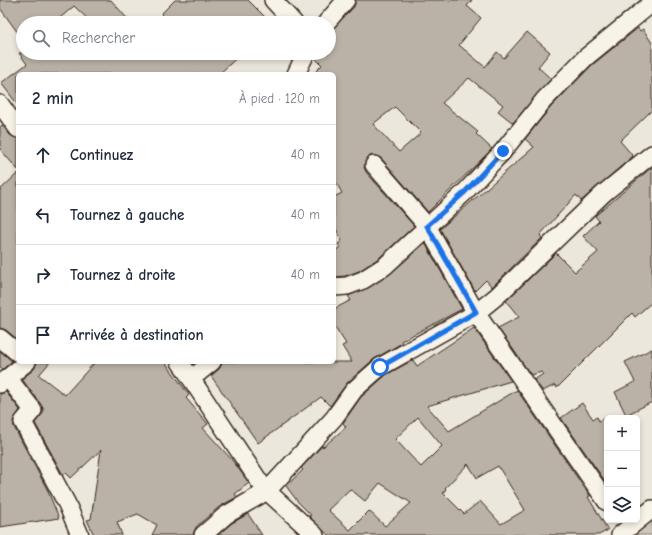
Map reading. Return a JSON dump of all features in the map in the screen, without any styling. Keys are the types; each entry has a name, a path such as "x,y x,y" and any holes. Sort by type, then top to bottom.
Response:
{"street":[{"path":"273,0 288,16"},
{"path":"332,16 346,0"},
{"path":"336,287 347,286 363,280 385,266 464,193 503,151 544,100 585,58 652,3"},
{"path":"297,72 303,60"},
{"path":"0,104 16,126"},
{"path":"203,535 226,515 267,491 334,418 354,390 366,378 380,367 476,312 497,296 604,193 652,154"},
{"path":"374,165 427,226 476,312 604,498"},
{"path":"0,338 16,351"},
{"path":"25,364 4,381 33,410 23,422 67,504 80,535"},
{"path":"181,364 267,491 315,535"},
{"path":"191,379 210,364"},
{"path":"622,528 652,509"}],"shaded area":[{"path":"652,517 652,535 630,535"}],"building":[{"path":"0,0 111,0 125,16 85,16 74,6 62,16 16,16 16,30 0,8"},
{"path":"175,0 248,0 264,16 163,16 161,14"},
{"path":"356,0 472,0 467,6 481,18 459,45 485,67 497,52 504,58 527,32 550,52 538,67 551,79 513,123 498,111 503,105 469,78 442,103 478,132 476,134 492,149 428,212 381,158 372,155 367,158 364,167 366,172 414,226 379,258 359,271 345,276 336,277 336,250 340,247 338,244 342,241 336,229 336,196 342,193 336,182 336,72 315,72 322,65 317,60 336,60 336,25 354,7","holes":["395,107 421,133 399,152 373,124"]},
{"path":"638,28 640,31 643,29 652,43 652,110 620,141 633,156 581,201 576,195 540,235 542,238 492,287 486,280 475,291 440,229 534,147 525,139 551,107 592,65"},
{"path":"24,60 234,60 221,72 16,72 27,64"},
{"path":"16,72 16,102 1,83"},
{"path":"2,125 10,135 16,138 16,168 0,149 0,127"},
{"path":"652,167 652,302 635,317 632,313 557,388 555,385 543,391 534,380 543,374 542,372 531,375 498,328 519,317 506,301 556,253 575,272 598,252 583,236 599,221 595,216"},
{"path":"16,175 16,338 6,330 0,328 0,190"},
{"path":"425,243 462,309 401,341 402,343 374,359 347,383 330,406 321,397 258,443 211,376 219,369 222,364 336,364 336,362 352,362 342,346 346,344 336,328 336,308 351,300 348,296 368,288 390,274"},
{"path":"474,328 511,381 427,406 449,431 517,390 590,496 588,497 608,530 599,535 328,535 309,516 311,515 298,502 286,486 303,470 301,468 322,446 323,447 346,427 343,423 361,397 386,375 413,360 417,366","holes":["418,417 442,446 421,467 395,439","468,464 477,478 498,466 525,510 501,524 480,501 464,514 443,493 446,489 445,488","380,483 411,503 385,526 369,511 350,530 328,510 350,489 365,501"]},
{"path":"652,349 652,402 626,415 615,392 635,382 625,362"},
{"path":"0,351 12,361 3,369 0,367"},
{"path":"36,364 48,364 39,375 65,395 93,364 166,364 189,395 186,398 208,424 203,428 232,460 249,483 235,494 237,497 219,507 196,527 193,535 152,535 157,525 138,514 117,522 122,535 94,535 87,520 91,519 101,450 71,478 66,473 63,475 35,423 43,413 43,408 22,379 34,369"},
{"path":"6,392 20,410 13,421 14,427 47,489 59,518 0,527 0,394"},
{"path":"582,403 593,419 597,417 599,421 604,418 604,480 561,418"},
{"path":"248,514 262,535 218,535 232,523"}],"route":[{"path":"380,367 443,333 476,312 427,226 464,193 503,151"}]}
